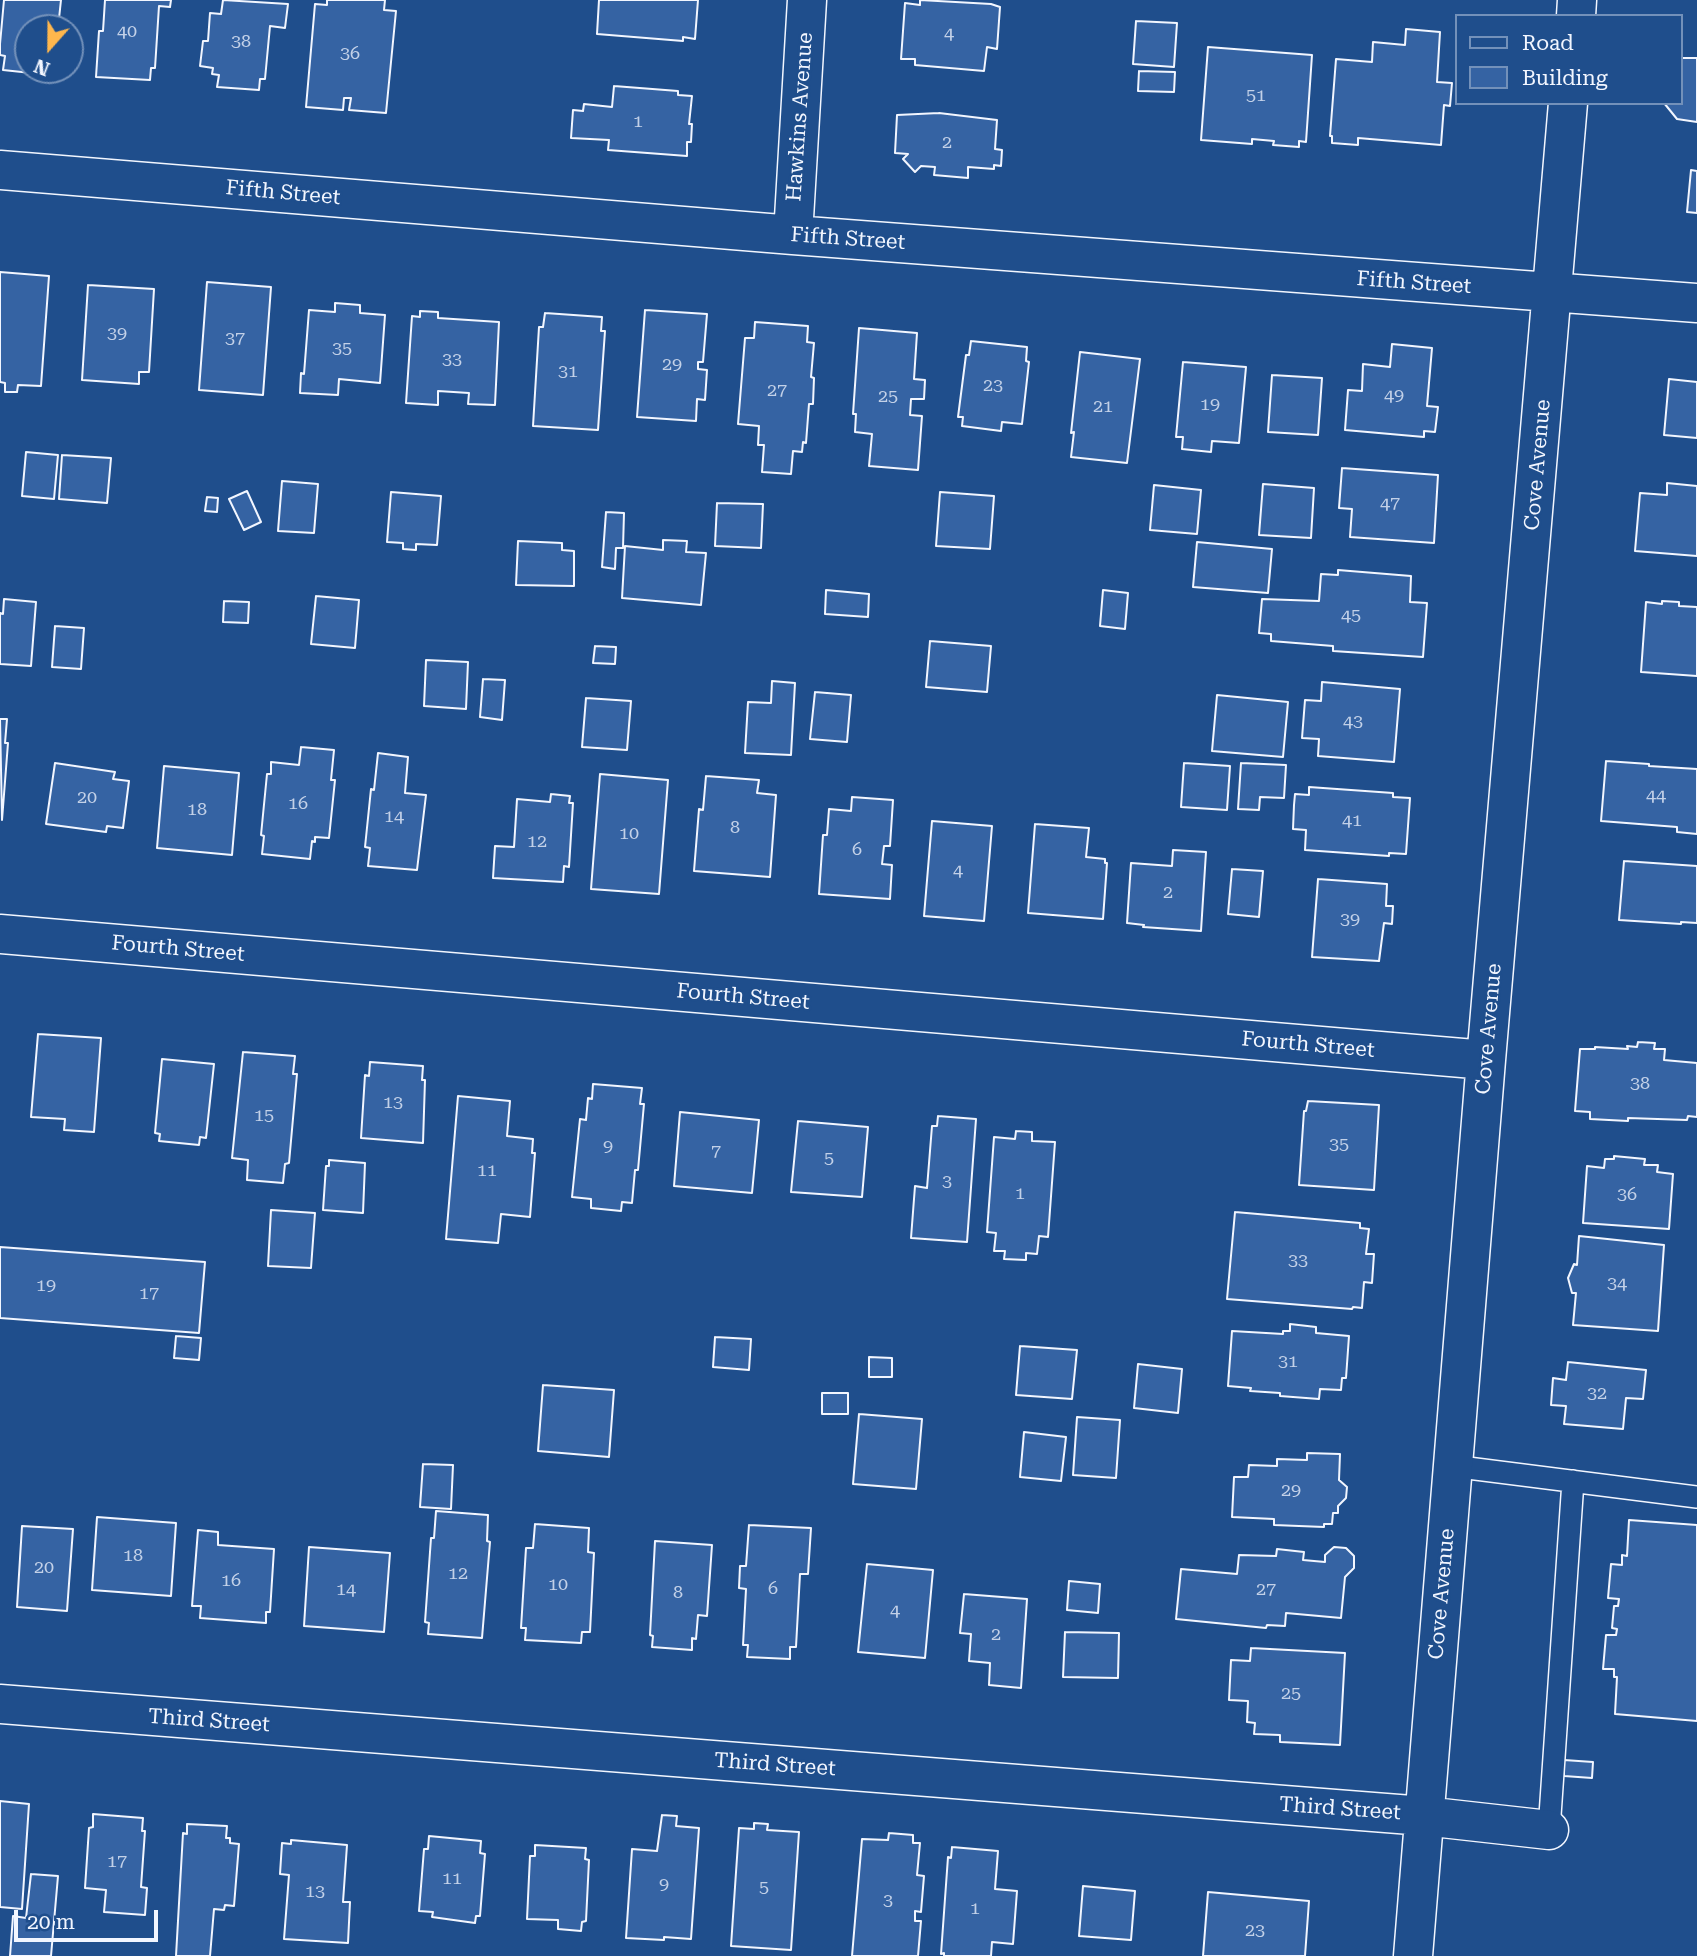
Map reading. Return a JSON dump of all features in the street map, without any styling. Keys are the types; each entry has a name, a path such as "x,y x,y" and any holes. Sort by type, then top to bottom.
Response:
{"street":[{"name":"Hawkins Avenue","path":"793,235 807,0"},
{"name":"Cove Avenue","path":"1413,1956 1568,105"},
{"name":"Fifth Street","path":"0,170 793,235 1697,303"},
{"name":"Fourth Street","path":"0,934 1486,1060"},
{"name":"Third Street","path":"0,1704 1424,1816 1549,1830"}],"lane":[{"path":"1452,1466 1697,1497"},
{"path":"1549,1830 1573,1481"}],"building":[{"path":"4,0 61,0 60,14 14,14 14,71 3,70 5,56 0,55"},
{"path":"105,0 171,0 170,7 159,6 155,68 151,68 150,80 96,77 99,31 103,31"},
{"path":"223,0 288,4 285,28 270,26 265,79 260,79 259,90 217,87 219,75 212,74 213,68 200,66 203,41 208,41 210,13 221,14"},
{"path":"327,0 385,0 384,10 396,11 386,113 349,110 351,98 344,98 343,110 306,107 315,4 327,5"},
{"path":"599,0 698,0 695,39 683,37 683,41 597,34"},
{"path":"920,0 991,4 1000,7 997,49 987,47 984,71 915,65 915,59 901,59 905,3 920,5"},
{"path":"1136,21 1177,23 1174,67 1133,64"},
{"path":"1406,29 1440,32 1437,82 1452,83 1450,106 1444,105 1441,145 1358,138 1358,145 1332,143 1330,136 1336,59 1372,62 1373,42 1405,45"},
{"path":"1208,47 1312,55 1306,142 1299,141 1299,147 1273,145 1274,141 1252,139 1252,144 1201,140"},
{"path":"1683,58 1697,58 1697,122 1677,119 1666,105 1683,105"},
{"path":"1139,71 1175,72 1174,92 1138,91"},
{"path":"614,86 678,91 678,95 692,96 689,124 692,124 691,142 687,142 687,156 608,150 609,140 571,138 573,110 583,111 584,104 612,107"},
{"path":"939,113 997,120 995,149 1002,150 1001,166 994,165 994,169 968,167 968,178 934,175 935,167 921,166 915,172 903,159 908,154 895,153 897,115"},
{"path":"1691,170 1697,171 1697,213 1687,212"},
{"path":"0,272 49,276 41,386 18,385 17,392 5,392 5,383 0,382"},
{"path":"207,282 271,287 263,395 199,390"},
{"path":"88,285 154,289 149,372 139,372 139,384 82,380"},
{"path":"335,303 360,305 360,313 385,315 380,383 339,379 338,395 300,393 309,310 335,312"},
{"path":"645,310 707,314 703,362 698,362 698,369 707,370 705,400 697,399 696,421 637,417"},
{"path":"420,311 438,312 438,318 499,322 495,405 468,404 469,393 438,391 438,405 406,403 412,316 420,317"},
{"path":"545,313 602,317 601,331 605,331 598,430 533,426 539,327 543,327"},
{"path":"755,322 808,326 807,342 814,343 811,377 814,378 813,404 809,404 806,443 803,442 802,452 793,451 791,474 762,472 764,445 758,445 759,426 738,424 745,338 754,338"},
{"path":"859,328 917,333 914,379 925,380 924,399 911,399 910,415 922,416 918,470 869,466 872,434 855,432 856,414 853,414"},
{"path":"971,341 1027,347 1026,361 1029,362 1022,424 1002,422 1001,431 962,426 963,417 958,417 966,355 969,355"},
{"path":"1392,344 1432,348 1427,406 1438,407 1435,432 1424,431 1424,437 1345,430 1348,390 1362,391 1363,364 1390,367"},
{"path":"1080,352 1140,359 1127,463 1071,457"},
{"path":"1183,362 1246,367 1239,443 1212,441 1211,452 1182,449 1183,437 1176,437"},
{"path":"1272,375 1322,378 1318,435 1268,432"},
{"path":"1669,379 1697,382 1697,438 1664,435"},
{"path":"26,452 58,455 54,499 22,496"},
{"path":"62,455 111,458 107,503 59,499"},
{"path":"1342,468 1438,475 1434,543 1350,537 1352,509 1339,508"},
{"path":"282,481 318,484 314,533 278,531"},
{"path":"1667,483 1697,486 1697,556 1635,551 1640,493 1667,495"},
{"path":"1263,484 1314,488 1311,538 1259,535"},
{"path":"1154,485 1201,490 1197,534 1150,530"},
{"path":"247,491 261,522 244,530 229,499"},
{"path":"391,492 441,496 437,545 416,544 416,550 403,549 403,543 387,542"},
{"path":"940,492 994,496 990,549 936,546"},
{"path":"207,497 218,498 217,512 205,511"},
{"path":"717,503 763,504 761,548 715,546"},
{"path":"606,512 624,513 623,548 616,548 615,569 602,567"},
{"path":"663,540 687,541 686,552 706,553 701,605 622,598 625,546 663,550"},
{"path":"518,541 562,543 562,550 574,551 574,586 516,585"},
{"path":"1197,542 1272,549 1268,593 1193,587"},
{"path":"1338,570 1411,576 1410,602 1427,603 1423,657 1333,651 1333,646 1271,641 1271,634 1259,633 1262,599 1319,601 1321,574 1338,575"},
{"path":"826,590 869,594 868,617 825,614"},
{"path":"1103,590 1128,593 1125,629 1100,626"},
{"path":"316,596 359,600 355,648 311,644"},
{"path":"4,599 36,602 31,666 0,664 0,613 3,614"},
{"path":"224,601 249,602 248,623 223,622"},
{"path":"1662,601 1697,607 1697,676 1641,672 1646,602 1662,604"},
{"path":"55,626 84,628 81,669 52,667"},
{"path":"930,641 991,646 987,692 926,687"},
{"path":"595,646 616,647 615,664 593,663"},
{"path":"426,660 468,662 466,709 424,706"},
{"path":"483,679 505,680 502,720 480,717"},
{"path":"772,681 795,683 791,755 745,753 748,702 771,703"},
{"path":"1322,682 1400,689 1394,762 1318,756 1319,739 1302,738 1305,700 1321,701"},
{"path":"815,692 851,695 847,742 810,739"},
{"path":"1217,695 1288,702 1283,757 1212,751"},
{"path":"586,698 631,701 627,750 582,747"},
{"path":"0,719 7,719 5,743 8,743 2,820"},
{"path":"301,747 334,750 331,780 335,780 329,838 315,837 310,859 262,854 264,836 261,835 267,774 271,774 271,762 299,765"},
{"path":"378,753 408,757 405,793 426,795 417,870 368,866 370,848 365,847"},
{"path":"1606,761 1697,769 1697,834 1677,832 1677,827 1601,821"},
{"path":"55,763 115,772 113,779 129,781 123,828 107,826 106,832 46,824"},
{"path":"1184,763 1230,766 1227,810 1181,807"},
{"path":"1241,763 1286,765 1284,798 1260,797 1259,810 1238,809"},
{"path":"164,766 239,773 232,855 157,848"},
{"path":"600,774 668,780 659,894 591,889"},
{"path":"706,776 759,780 757,793 776,795 770,877 694,871 699,809 703,810"},
{"path":"1309,787 1393,793 1393,797 1410,798 1406,854 1389,853 1389,856 1305,850 1306,830 1293,829 1294,805 1295,794 1309,795"},
{"path":"551,794 570,796 569,803 573,803 569,867 564,866 563,882 493,878 495,846 514,847 517,799 550,802"},
{"path":"852,797 893,800 890,846 884,846 882,864 892,865 890,899 819,894 823,835 827,835 829,809 851,811"},
{"path":"932,821 992,826 984,921 924,916"},
{"path":"1035,824 1089,828 1086,857 1105,859 1107,863 1103,919 1028,913"},
{"path":"1173,850 1206,852 1201,931 1143,927 1144,925 1127,923 1131,863 1172,866"},
{"path":"1624,861 1697,866 1697,923 1619,920"},
{"path":"1232,869 1263,871 1259,917 1228,914"},
{"path":"1318,879 1387,884 1386,906 1393,906 1392,924 1384,923 1379,961 1312,957"},
{"path":"38,1034 101,1038 94,1132 64,1130 65,1119 31,1117"},
{"path":"1638,1042 1655,1043 1654,1049 1665,1049 1664,1060 1697,1063 1697,1117 1688,1116 1687,1120 1628,1118 1628,1121 1590,1119 1590,1112 1575,1111 1580,1049 1628,1049 1627,1046 1637,1047"},
{"path":"243,1052 295,1056 293,1074 297,1074 289,1163 285,1164 283,1183 247,1180 248,1160 232,1158"},
{"path":"162,1059 214,1064 206,1138 200,1137 199,1145 159,1141 160,1134 155,1133"},
{"path":"370,1062 423,1066 423,1143 361,1138 365,1075 369,1076"},
{"path":"593,1084 642,1088 640,1104 644,1104 638,1170 635,1170 632,1203 622,1202 621,1211 591,1208 591,1199 572,1197 580,1119 586,1120 588,1098 592,1099"},
{"path":"458,1096 510,1101 507,1136 533,1139 532,1153 535,1153 530,1217 501,1214 498,1243 446,1239"},
{"path":"1308,1101 1379,1105 1374,1190 1299,1185 1304,1111"},
{"path":"680,1112 759,1120 752,1193 674,1186"},
{"path":"938,1116 976,1119 967,1242 911,1238 915,1186 927,1188 932,1126 937,1126"},
{"path":"798,1121 868,1127 862,1197 791,1192"},
{"path":"1016,1131 1032,1132 1032,1141 1055,1142 1048,1237 1039,1236 1037,1254 1026,1253 1026,1260 1004,1259 1005,1251 994,1251 996,1233 987,1232 994,1137 1015,1139"},
{"path":"1614,1156 1645,1159 1644,1165 1658,1165 1657,1172 1673,1174 1669,1229 1583,1223 1587,1166 1604,1168 1605,1159 1614,1159"},
{"path":"329,1160 365,1163 363,1213 323,1210 326,1166 329,1166"},
{"path":"271,1210 315,1213 311,1268 268,1266"},
{"path":"1235,1212 1360,1223 1360,1228 1369,1229 1366,1254 1374,1254 1372,1283 1364,1282 1362,1308 1227,1299"},
{"path":"1579,1236 1664,1245 1658,1331 1573,1325 1576,1293 1572,1293 1568,1278 1574,1264 1577,1265"},
{"path":"0,1247 205,1262 199,1333 0,1318"},
{"path":"1290,1324 1316,1327 1316,1333 1349,1336 1346,1378 1342,1378 1341,1390 1320,1389 1319,1399 1280,1396 1280,1393 1228,1386 1232,1331 1283,1334 1283,1331 1290,1331"},
{"path":"176,1336 201,1338 199,1360 174,1358"},
{"path":"715,1337 751,1339 749,1370 713,1367"},
{"path":"1020,1346 1077,1350 1072,1399 1016,1395"},
{"path":"869,1357 892,1358 892,1377 869,1377"},
{"path":"1568,1362 1646,1370 1643,1399 1626,1398 1623,1429 1564,1424 1566,1406 1551,1405 1553,1378 1566,1380"},
{"path":"1138,1364 1182,1369 1178,1413 1134,1408"},
{"path":"543,1385 614,1390 609,1457 538,1451"},
{"path":"822,1393 848,1393 848,1414 822,1414"},
{"path":"859,1414 922,1419 916,1489 853,1484"},
{"path":"1077,1417 1120,1420 1116,1478 1073,1475"},
{"path":"1024,1432 1066,1437 1061,1481 1020,1477"},
{"path":"1307,1453 1340,1454 1339,1480 1347,1487 1346,1498 1338,1506 1338,1513 1333,1513 1332,1524 1324,1524 1324,1527 1274,1525 1274,1519 1232,1517 1234,1477 1248,1477 1249,1465 1277,1466 1277,1459 1307,1460"},
{"path":"423,1464 453,1465 451,1509 420,1507"},
{"path":"436,1511 488,1515 487,1541 490,1542 482,1638 428,1634 429,1623 425,1622 431,1538 434,1538"},
{"path":"97,1517 176,1523 171,1596 92,1590"},
{"path":"1629,1520 1697,1525 1697,1721 1615,1714 1617,1677 1614,1677 1614,1669 1603,1669 1606,1635 1616,1635 1617,1629 1612,1628 1614,1606 1618,1606 1619,1599 1608,1598 1611,1564 1622,1565 1622,1555 1627,1556"},
{"path":"535,1524 589,1528 588,1552 594,1553 590,1632 582,1632 581,1643 525,1640 526,1628 521,1628 526,1548 533,1548"},
{"path":"749,1525 811,1528 808,1574 800,1574 796,1647 790,1647 790,1659 747,1657 748,1645 743,1645 746,1589 739,1588 740,1566 746,1566"},
{"path":"22,1526 73,1529 67,1611 17,1607"},
{"path":"198,1530 218,1532 218,1545 274,1549 270,1612 266,1612 266,1623 200,1618 201,1606 192,1606"},
{"path":"655,1541 712,1545 707,1616 698,1615 692,1650 652,1647 653,1636 650,1635"},
{"path":"309,1547 390,1553 384,1632 304,1626"},
{"path":"1334,1547 1346,1548 1354,1556 1354,1568 1345,1577 1341,1618 1286,1613 1285,1626 1267,1625 1266,1628 1176,1619 1181,1569 1237,1574 1239,1555 1276,1556 1277,1549 1304,1552 1303,1560 1325,1562 1325,1555"},
{"path":"867,1564 933,1570 925,1658 858,1652"},
{"path":"1069,1581 1100,1584 1098,1613 1067,1610"},
{"path":"964,1594 1027,1599 1021,1688 989,1685 990,1663 969,1661 971,1634 960,1633"},
{"path":"1065,1632 1119,1633 1118,1678 1063,1677"},
{"path":"1251,1648 1345,1653 1340,1745 1280,1742 1280,1735 1254,1734 1255,1723 1247,1722 1248,1701 1229,1700 1231,1660 1250,1661"},
{"path":"1564,1760 1593,1762 1592,1778 1564,1776"},
{"path":"0,1801 29,1804 22,1909 0,1907"},
{"path":"93,1814 143,1818 142,1831 145,1831 141,1887 147,1888 145,1915 104,1912 106,1890 85,1888 89,1828 93,1827"},
{"path":"662,1815 677,1816 676,1826 699,1828 691,1939 626,1938 632,1849 657,1851"},
{"path":"754,1823 768,1824 767,1830 799,1832 791,1950 731,1946 739,1828 754,1829"},
{"path":"187,1824 227,1826 226,1838 230,1838 230,1843 239,1844 234,1906 225,1905 224,1910 214,1909 210,1956 176,1956 183,1833 187,1834"},
{"path":"889,1833 913,1835 913,1843 920,1843 917,1875 924,1876 921,1912 915,1911 915,1921 921,1921 918,1956 852,1956 862,1839 888,1840"},
{"path":"429,1836 481,1841 480,1853 485,1854 480,1916 476,1916 475,1923 432,1917 433,1912 419,1911 424,1849 428,1849"},
{"path":"291,1840 347,1845 343,1902 350,1902 348,1943 284,1939 289,1875 280,1874 282,1843 291,1844"},
{"path":"535,1845 586,1848 585,1859 589,1860 586,1921 582,1922 581,1931 558,1929 558,1920 527,1919 530,1856 535,1856"},
{"path":"952,1847 998,1851 995,1889 1017,1891 1013,1944 992,1942 991,1956 941,1954 948,1857 951,1858"},
{"path":"31,1874 58,1876 51,1956 10,1956 13,1916 26,1918"},
{"path":"1083,1886 1135,1891 1131,1940 1079,1936"},
{"path":"1208,1892 1309,1901 1305,1956 1203,1956"}]}
